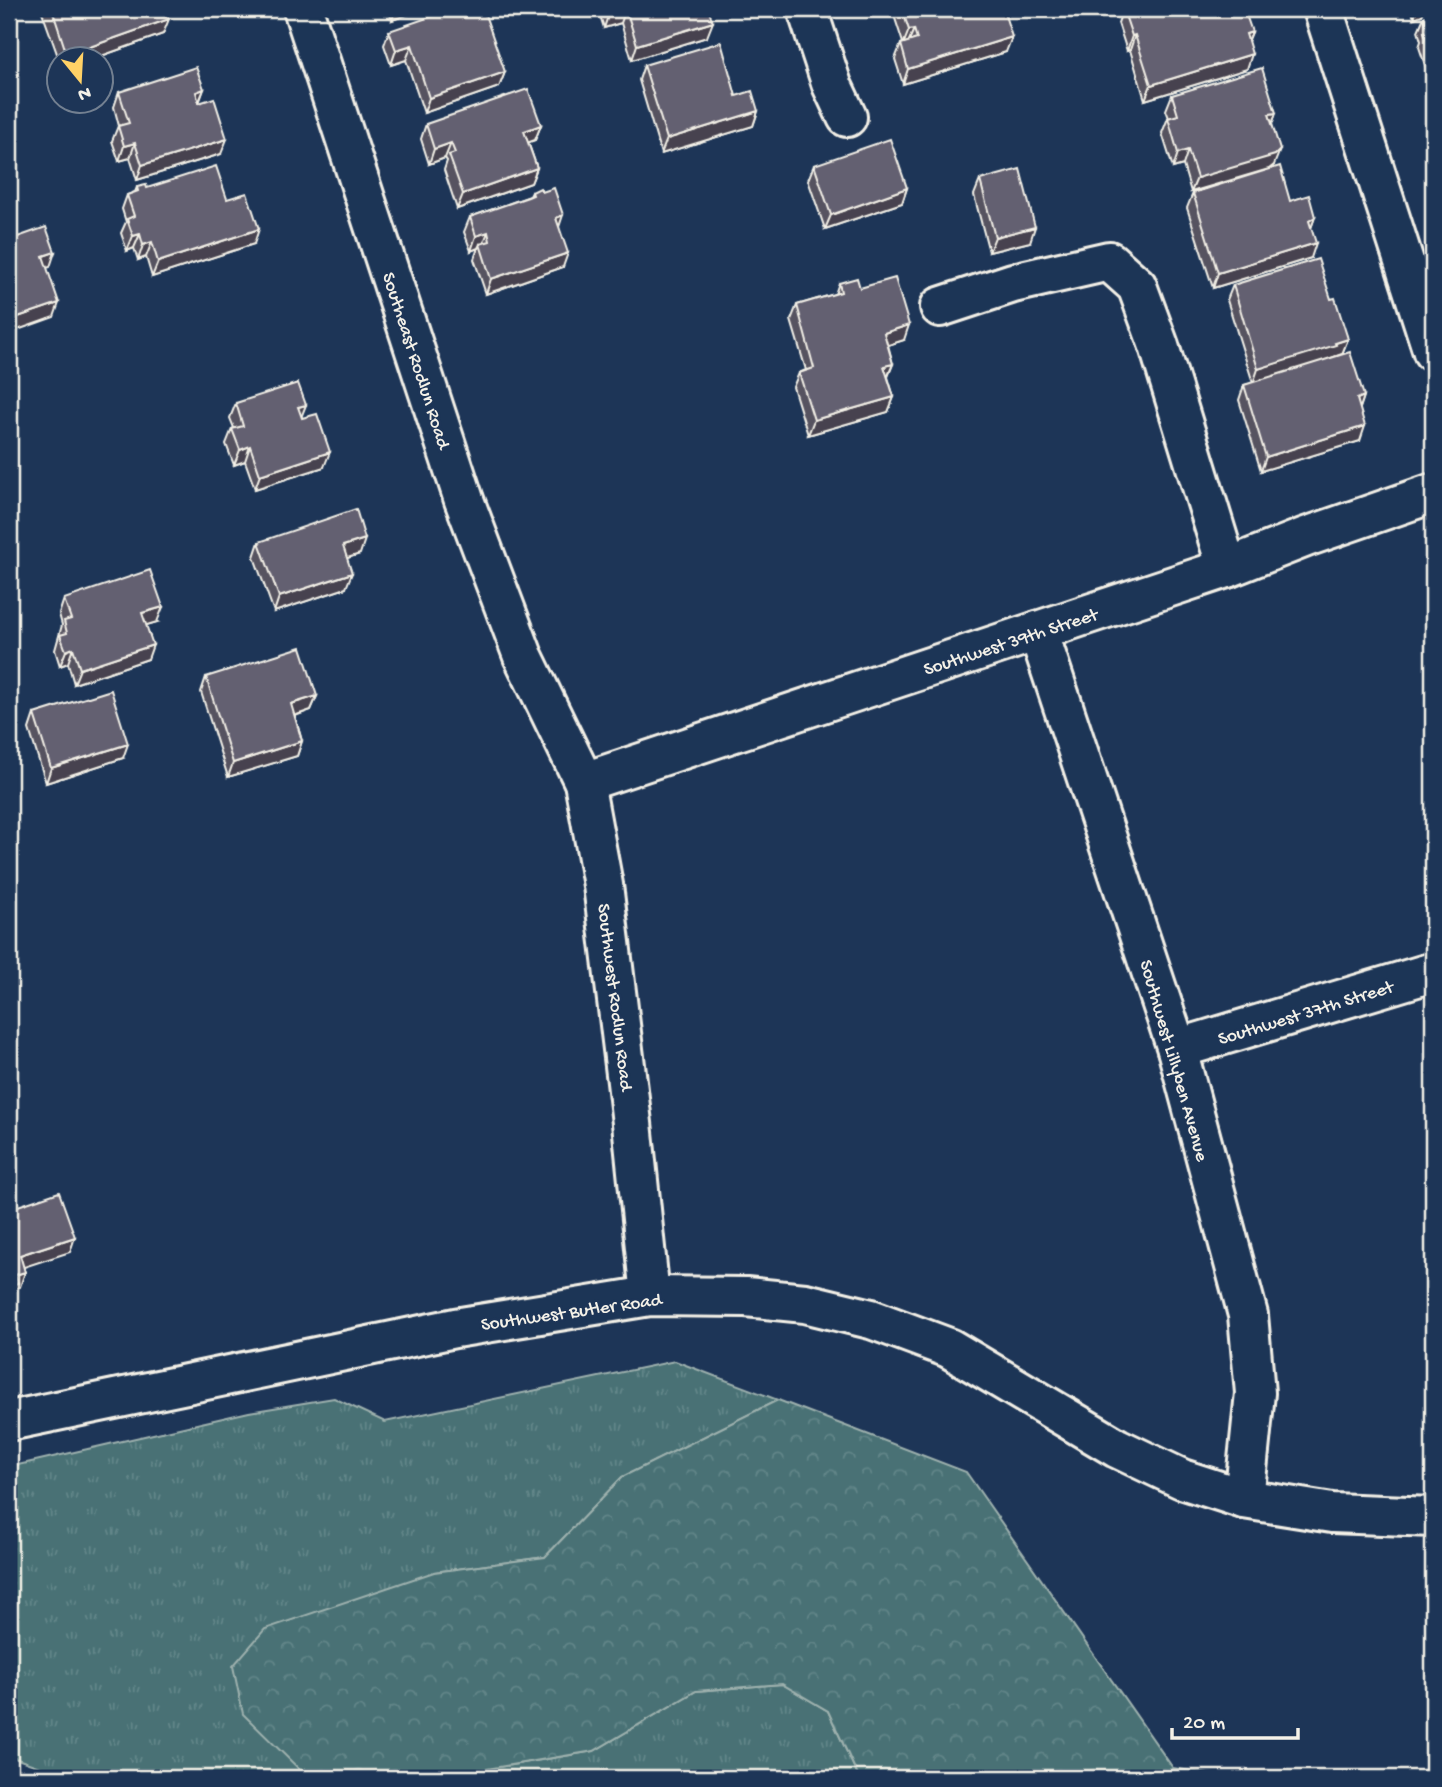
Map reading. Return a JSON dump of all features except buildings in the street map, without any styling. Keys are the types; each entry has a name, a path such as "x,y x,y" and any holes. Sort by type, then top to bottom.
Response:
{"street":[{"name":"Southeast Rodlun Road","path":"303,9 464,500 523,656 547,707"},
{"path":"807,9 832,85 847,117"},
{"path":"1323,9 1433,352"},
{"path":"940,307 1013,284 1109,261 1137,286 1159,346 1227,568"},
{"name":"Southwest 39th Street","path":"584,782 1227,568 1306,537 1433,493"},
{"name":"Southwest Lillyben Avenue","path":"1038,631 1177,1049 1248,1315 1255,1392 1244,1499"},
{"name":"Southwest Rodlun Road","path":"547,707 584,782 603,885 631,1111 650,1296"},
{"name":"Southwest 37th Street","path":"1177,1049 1433,972"},
{"name":"Southwest Butler Road","path":"9,1421 455,1328 650,1296 746,1297 804,1303 871,1319 948,1348 1117,1448 1182,1479 1244,1499 1332,1513 1433,1517"}],"green space":[{"path":"675,1361 778,1400 622,1477 545,1557 434,1572 301,1771 403,1778 70,1778 9,1756 9,1467 249,1412 334,1398 385,1422"},
{"path":"778,1400 966,1472 1173,1768 1232,1778 859,1778 828,1711 782,1684 696,1691 594,1751 434,1778 301,1771 243,1714 233,1666 265,1629 434,1572 545,1557 622,1477"},
{"path":"782,1684 828,1711 859,1778 434,1778 594,1751 696,1691"}]}
